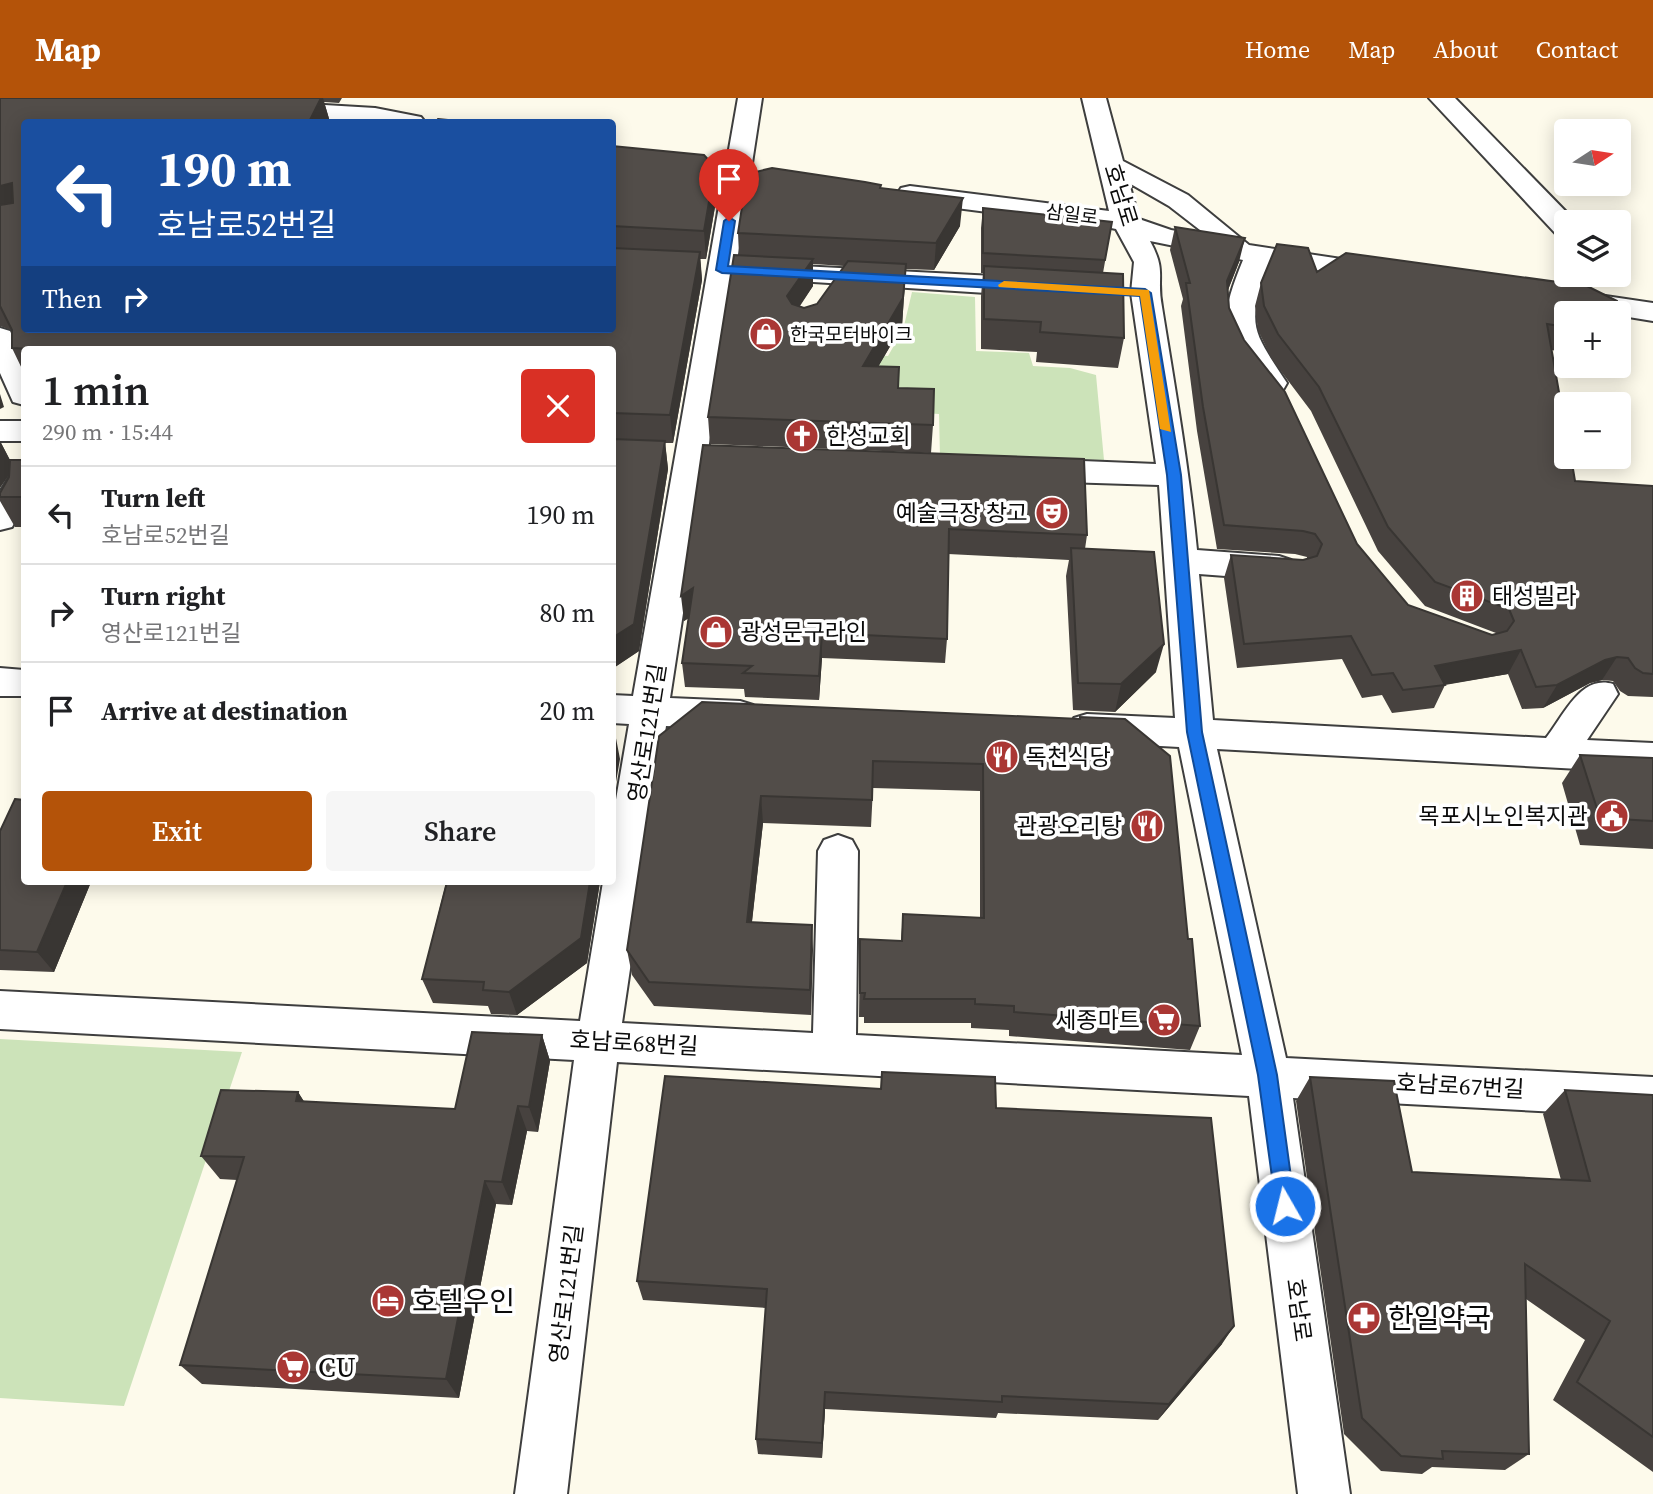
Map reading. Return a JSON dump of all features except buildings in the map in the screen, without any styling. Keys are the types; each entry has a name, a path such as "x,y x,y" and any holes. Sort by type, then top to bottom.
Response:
{"street":[{"name":"영산로121번길","path":"616,860 631,710 690,457 708,269 737,172 750,98"},
{"name":"호남로","path":"1094,98 1126,223 1148,262 1131,292 1174,475 1195,732 1268,1075 1324,1494"},
{"path":"1441,98 1554,216"},
{"path":"248,108 376,112 401,119"},
{"path":"1112,166 1142,177 1250,254 1238,306 1240,331 1255,362 1289,405"},
{"name":"삼일로","path":"886,191 1115,219 1154,234 1250,254 1413,278"},
{"path":"708,269 1061,288"},
{"path":"818,304 838,276"},
{"path":"1536,295 1588,289 1653,312"},
{"path":"0,337 21,388"},
{"path":"0,430 21,431"},
{"path":"1008,469 1174,475"},
{"path":"1183,561 1294,569"},
{"path":"0,682 21,683"},
{"path":"1556,753 1600,694"},
{"path":"631,710 776,716"},
{"path":"1055,726 1653,758"},
{"path":"834,1053 838,851"},
{"name":"영산로121번길","path":"541,1494 598,1041 614,885"},
{"name":"호남로68번길","path":"0,1010 1268,1075"},
{"name":"호남로67번길","path":"1268,1075 1653,1097"}],"green space":[{"path":"912,292 975,297 976,351 1029,353 1033,366 1070,368 1096,375 1104,460 940,457 939,414 904,412 859,354 888,356 903,330"},
{"path":"0,1039 242,1052 124,1406 0,1398"}],"slow traffic":[{"path":"1004,285 1145,293 1167,429"}],"place":[{"name":"한국모터바이크","path":"766,334"},
{"name":"한성교회","path":"802,436"},
{"name":"예술극장 창고","path":"1052,513"},
{"name":"태성빌라","path":"1467,596"},
{"name":"광성문구라인","path":"716,632"},
{"name":"독천식당","path":"1002,757"},
{"name":"목포시노인복지관","path":"1612,816"},
{"name":"관광오리탕","path":"1147,826"},
{"name":"세종마트","path":"1164,1020"},
{"name":"호텔우인","path":"388,1301"},
{"name":"한일약국","path":"1364,1318"},
{"name":"CU","path":"293,1367"}],"route":[{"path":"729,221 722,270 1145,293 1174,475 1195,732 1268,1075 1285,1206"}]}
